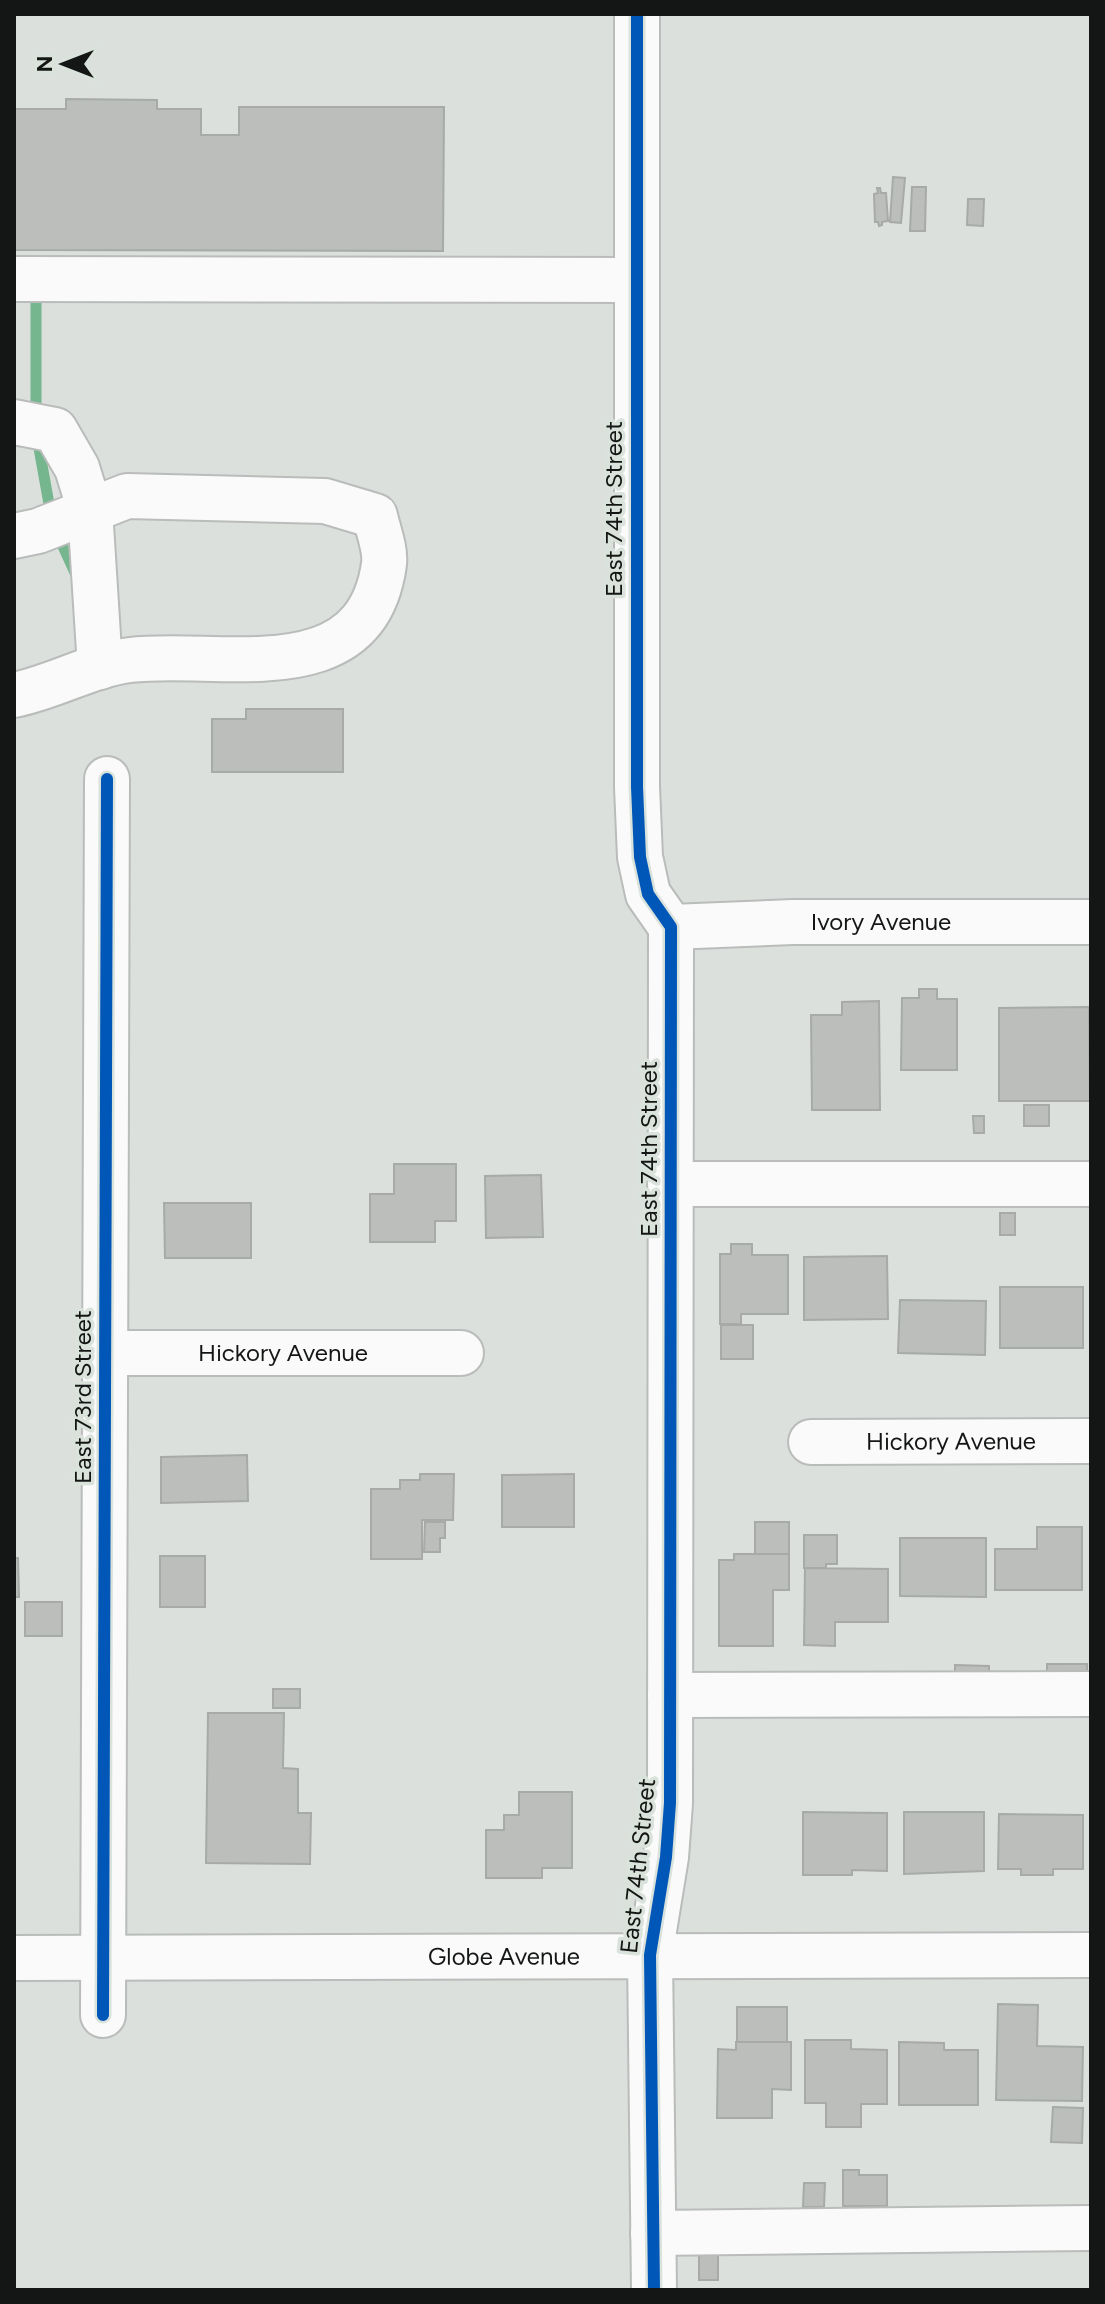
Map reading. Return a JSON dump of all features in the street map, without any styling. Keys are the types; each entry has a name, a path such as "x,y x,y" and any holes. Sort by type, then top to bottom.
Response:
{"street":[{"name":"East 74th Street","path":"637,14 637,787 640,857 648,894 671,927 669,1817 666,1857 650,1955 654,2290"},
{"path":"14,279 636,280"},
{"path":"14,422 55,430 77,468 90,510 100,667"},
{"path":"14,536 38,531 127,496 325,501 375,516 385,561 374,597 359,625 330,645 307,654 275,659 131,660 14,695"},
{"name":"East 73rd Street","path":"103,2015 107,779"},
{"name":"Ivory Avenue","path":"671,927 793,922 1091,922"},
{"path":"670,1184 1091,1184"},
{"name":"Hickory Avenue","path":"105,1353 461,1353"},
{"name":"Hickory Avenue","path":"811,1442 1091,1441"},
{"path":"670,1695 1091,1694"},
{"name":"Globe Avenue","path":"14,1958 1091,1955"},
{"path":"653,2233 1091,2228"}],"building":[{"path":"66,99 157,100 157,109 201,109 201,135 239,135 239,107 444,107 443,251 14,250 14,109 66,109"},
{"path":"893,177 905,178 901,223 890,222"},
{"path":"912,187 926,187 925,231 910,231"},
{"path":"877,188 881,193 886,193 888,221 879,226 875,222 874,194 878,193"},
{"path":"968,199 984,199 983,226 967,225"},
{"path":"246,709 343,709 343,772 212,772 212,719 246,719"},
{"path":"919,989 937,989 937,999 957,999 957,1070 901,1070 902,998 919,998"},
{"path":"879,1001 880,1110 812,1110 811,1015 842,1015 842,1002"},
{"path":"1089,1007 1090,1101 999,1101 999,1008"},
{"path":"1024,1105 1049,1105 1049,1126 1024,1126"},
{"path":"973,1116 984,1116 984,1133 974,1133"},
{"path":"394,1164 456,1164 456,1221 435,1221 435,1242 370,1242 370,1194 394,1194"},
{"path":"541,1175 543,1237 486,1238 485,1176"},
{"path":"164,1203 251,1203 251,1258 165,1258"},
{"path":"1000,1213 1015,1213 1015,1235 1000,1235"},
{"path":"731,1244 752,1244 752,1255 788,1255 788,1314 741,1314 741,1324 720,1324 720,1254 731,1254"},
{"path":"887,1256 888,1319 804,1320 804,1257"},
{"path":"1000,1287 1083,1287 1083,1348 1000,1348"},
{"path":"900,1300 986,1301 985,1355 898,1353"},
{"path":"721,1325 753,1325 753,1359 721,1359"},
{"path":"247,1455 248,1501 161,1503 161,1457"},
{"path":"420,1474 454,1474 453,1520 422,1520 422,1559 371,1559 371,1489 400,1489 400,1480 420,1480"},
{"path":"574,1474 574,1527 502,1527 502,1475"},
{"path":"425,1522 445,1522 445,1538 440,1538 440,1552 424,1552"},
{"path":"755,1522 789,1522 789,1554 755,1554"},
{"path":"1037,1527 1082,1527 1082,1590 995,1590 995,1549 1037,1549"},
{"path":"804,1535 837,1535 837,1564 826,1564 826,1568 804,1568"},
{"path":"900,1538 986,1538 986,1597 900,1596"},
{"path":"734,1554 789,1554 789,1590 773,1590 773,1646 719,1646 719,1560 734,1560"},
{"path":"160,1556 205,1556 205,1607 160,1607"},
{"path":"14,1558 18,1558 19,1597 14,1597"},
{"path":"805,1568 888,1569 888,1622 835,1622 835,1646 804,1645"},
{"path":"25,1602 62,1602 62,1636 25,1636"},
{"path":"1047,1664 1087,1664 1087,1681 1047,1681"},
{"path":"955,1665 989,1666 989,1685 955,1684"},
{"path":"273,1689 300,1689 300,1708 273,1708"},
{"path":"208,1713 284,1713 283,1768 298,1769 298,1813 311,1813 310,1864 206,1863"},
{"path":"519,1792 572,1792 572,1868 542,1868 542,1878 486,1878 486,1830 504,1830 504,1815 519,1815"},
{"path":"803,1812 887,1813 887,1871 852,1870 852,1875 803,1875"},
{"path":"904,1812 984,1812 984,1871 904,1874"},
{"path":"999,1814 1083,1815 1083,1869 1053,1869 1053,1875 1021,1875 1021,1869 998,1869"},
{"path":"998,2004 1038,2005 1037,2046 1083,2047 1082,2101 996,2100"},
{"path":"737,2007 787,2007 787,2042 737,2042"},
{"path":"805,2040 851,2040 851,2049 887,2050 887,2104 861,2104 861,2127 826,2127 826,2103 805,2103"},
{"path":"736,2042 791,2042 791,2090 772,2089 772,2118 717,2118 718,2049 736,2050"},
{"path":"899,2042 944,2043 944,2050 978,2050 978,2105 899,2105"},
{"path":"1053,2107 1083,2108 1082,2143 1051,2142"},
{"path":"843,2170 859,2170 859,2175 887,2175 887,2206 843,2206"},
{"path":"804,2183 825,2183 824,2207 803,2207"},
{"path":"699,2252 718,2252 718,2280 699,2280"}],"waterway":[{"path":"31,293 36,294 36,416"},
{"path":"37,437 51,515"},
{"path":"56,531 77,577"}],"cycle path":[{"path":"637,14 637,787 640,857 648,894 671,927 670,1803 666,1857 650,1955 654,2290"},
{"path":"103,2015 107,779"}]}
